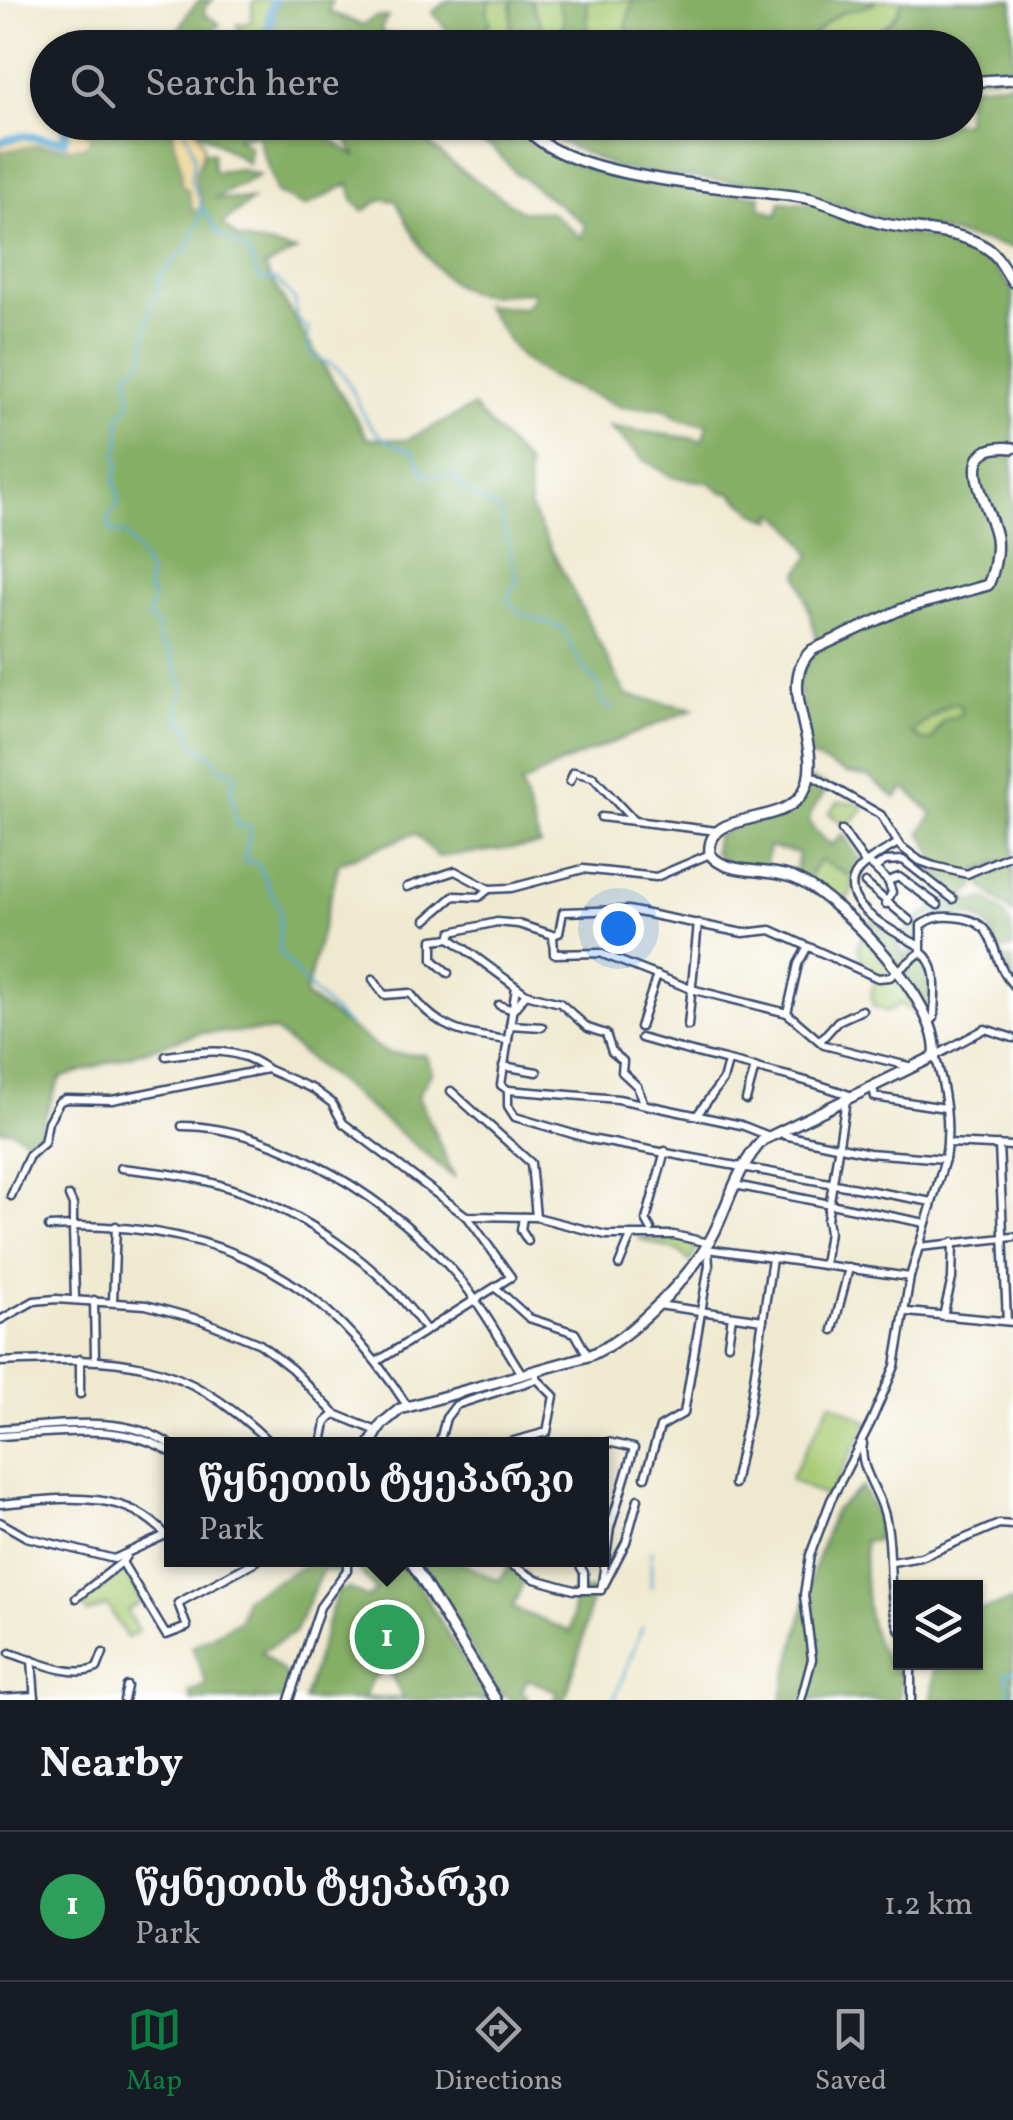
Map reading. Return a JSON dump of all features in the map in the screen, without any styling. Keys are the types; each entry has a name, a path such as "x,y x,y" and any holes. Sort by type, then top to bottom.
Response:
{"main road":[{"path":"983,81 1013,79"},
{"path":"539,140 624,175 810,198 877,223 971,240 987,248 1013,282"},
{"path":"374,1437 390,1416 408,1407 522,1374 536,1375 615,1343 708,1247 735,1185 758,1146 774,1133 935,1056 929,1023 897,972 831,901 811,887 770,871 724,867 710,854 710,840 729,824 781,812 800,798 811,776 797,678 804,658 819,645 902,609 988,584 997,543 993,522 975,482 976,468 987,452 1013,448"},
{"path":"414,1567 496,1700"}],"street":[{"path":"570,781 574,772 590,775 635,822"},
{"path":"811,776 880,815 898,843 920,861 967,874 1013,854"},
{"path":"601,817 717,831"},
{"path":"842,830 870,865 888,880 892,892 886,904"},
{"path":"898,843 854,878 851,887 866,914 921,949 932,962 934,1018 929,1023"},
{"path":"407,887 455,871 489,889 520,887 583,869 656,877 710,854"},
{"path":"870,865 903,860 953,899"},
{"path":"888,880 900,877 938,905"},
{"path":"865,882 910,921"},
{"path":"426,920 454,896 479,898 489,889"},
{"path":"450,938 452,932 497,922 554,935 559,932 563,912 628,910 743,933 770,930 873,977 897,972 921,949 920,928 932,918 966,917 988,932 1013,985"},
{"path":"688,1026 698,923"},
{"path":"554,935 554,954 600,953 692,989 787,1013 824,1045 913,1067"},
{"path":"448,973 434,960 433,940 450,938 526,994 560,1003 588,1028 606,1034 612,1052 623,1062 622,1072 637,1086 644,1104"},
{"path":"787,1013 798,964 807,948"},
{"path":"640,1028 656,975"},
{"path":"373,978 384,995 414,996 438,1024 458,1032 508,1040"},
{"path":"516,987 503,1066 502,1084 508,1090 644,1104 869,1153 945,1159"},
{"path":"513,1010 526,994"},
{"path":"499,1005 513,1010"},
{"path":"820,1041 838,1021 862,1010"},
{"path":"510,1025 542,1027"},
{"path":"800,1700 812,1659 804,1595 810,1555 830,1500 895,1366 910,1277 945,1159 945,1108 935,1056 985,1029 1013,1038"},
{"path":"641,1038 758,1068 849,1098 829,1204 824,1264"},
{"path":"166,1056 206,1050 245,1054 266,1069 313,1089 332,1102 342,1123 466,1216 511,1273 497,1289 378,1361"},
{"path":"697,1115 723,1080 728,1062"},
{"path":"503,1066 537,1072"},
{"path":"746,1100 758,1068"},
{"path":"10,1196 29,1156 44,1143 48,1122 58,1102 112,1100 266,1069"},
{"path":"873,1086 876,1098 945,1108"},
{"path":"451,1090 531,1162 536,1216"},
{"path":"508,1090 510,1110 529,1123 590,1139 932,1202"},
{"path":"182,1126 238,1133 317,1167 379,1205 460,1279 522,1374"},
{"path":"948,1143 1013,1146"},
{"path":"906,1312 1010,1321 1009,1238 999,1146"},
{"path":"650,1229 646,1226 648,1209 665,1150"},
{"path":"121,1168 221,1185 291,1216 375,1272 426,1330"},
{"path":"735,1185 925,1223"},
{"path":"69,1196 73,1205 76,1299"},
{"path":"466,1216 536,1216 606,1235 674,1235 708,1247 772,1260 910,1277"},
{"path":"523,1217 522,1230 528,1241"},
{"path":"114,1302 116,1226"},
{"path":"49,1227 116,1226 172,1232 251,1259 318,1303 352,1331 378,1361 408,1407"},
{"path":"618,1266 632,1236"},
{"path":"919,1246 1009,1238"},
{"path":"943,1316 952,1279 953,1242"},
{"path":"645,1477 660,1426 684,1413 710,1258 708,1247"},
{"path":"734,1484 772,1260"},
{"path":"833,1330 850,1268"},
{"path":"497,1289 529,1318 575,1333 588,1356"},
{"path":"0,1320 34,1301 76,1299 146,1306 201,1320 260,1344 335,1414 378,1431"},
{"path":"94,1300 94,1359"},
{"path":"656,1304 762,1320"},
{"path":"728,1344 732,1316"},
{"path":"0,1362 94,1359 149,1368 188,1380 220,1399 262,1437"},
{"path":"80,1360 80,1394"},
{"path":"441,1437 446,1418 456,1405 496,1395 536,1375 554,1396 547,1432 529,1437"},
{"path":"323,1437 326,1422 335,1414"},
{"path":"870,1424 862,1458 884,1508 893,1585"},
{"path":"0,1432 145,1432 164,1445"},
{"path":"609,1442 632,1446 633,1452 609,1519"},
{"path":"0,1504 68,1498 110,1502 138,1511 164,1529"},
{"path":"601,1590 626,1542 638,1499"},
{"path":"0,1522 26,1536 114,1560 124,1559"},
{"path":"892,1562 921,1557 999,1524 1013,1525"},
{"path":"76,1598 124,1559 164,1536"},
{"path":"124,1559 166,1635 187,1626 178,1603 245,1567"},
{"path":"290,1700 320,1607 347,1567"},
{"path":"515,1567 536,1579 574,1590 601,1590"},
{"path":"581,1567 584,1588"},
{"path":"601,1590 603,1567"},
{"path":"10,1653 88,1672 98,1668 103,1653"},
{"path":"0,1698 35,1698 32,1660"},
{"path":"911,1670 911,1700"},
{"path":"124,1700 127,1686"}],"green space":[{"path":"200,0 213,0 205,6 204,14 220,24 215,30 179,30"},
{"path":"270,0 266,30 239,30 237,25 251,22 253,2"},
{"path":"281,0 332,0 329,12 362,25 376,17 388,17 382,30 274,30 275,9"},
{"path":"448,0 491,0 487,9 490,23 484,30 448,30 432,13"},
{"path":"491,0 512,0 511,30 485,30"},
{"path":"512,0 530,0 543,30 511,30"},
{"path":"530,0 557,0 565,13 562,30 543,30"},
{"path":"557,0 587,0 588,30 562,30 563,16"},
{"path":"587,0 632,0 626,30 588,30"},
{"path":"632,0 877,0 836,16 818,30 626,30"},
{"path":"877,0 902,0 897,13 878,30 819,30 835,16"},
{"path":"902,0 1013,0 1013,75 983,77 983,30 876,30 889,24"},
{"path":"1013,82 1013,248 876,217 785,188 622,170 556,140 983,140 983,85"},
{"path":"87,140 174,140 181,183 193,205 195,176 204,152 213,153 216,172 239,169 259,175 216,198 252,200 222,224 239,239 296,251 265,267 367,438 406,440 473,407 527,464 530,508 626,695 694,709 560,764 521,785 540,845 438,857 415,833 339,863 305,996 386,1053 425,1055 432,1071 418,1096 455,1178 275,1031 200,1033 60,1078 34,1144 11,1130 0,1130 0,152 38,145 75,148"},
{"path":"213,140 240,140 250,147 248,163"},
{"path":"259,140 332,140 357,157 346,140 427,140 461,170 521,211 551,212 582,238 585,224 516,173 492,147 479,140 534,140 559,157 591,169 666,185 760,196 760,208 777,215 781,202 817,204 896,232 967,246 983,253 1013,290 1013,914 981,885 979,873 1003,860 972,873 975,887 964,896 972,902 987,899 1008,919 1013,948 1000,950 1005,959 1013,959 1013,983 993,935 979,919 938,915 917,926 918,943 904,934 912,921 955,895 949,890 951,885 915,867 918,862 933,863 935,858 921,832 933,814 905,788 896,798 869,777 847,773 810,756 797,679 819,645 798,573 811,555 799,537 774,513 773,521 755,513 730,492 724,493 708,482 672,477 644,460 609,427 704,440 707,424 682,420 662,408 621,407 551,378 520,357 484,305 524,308 534,297 533,292 485,295 457,286 426,254 396,201 382,199 363,211 353,199 349,184 305,206 276,193","holes":["954,703 961,706 961,714 943,721 932,740 923,741 911,733"]},
{"path":"954,703 961,706 961,714 938,728 932,740 924,741 910,732 943,709"},
{"path":"811,779 829,787 811,812 810,824 832,845 843,834 863,864 852,877 820,860 806,881 795,875 799,853 769,847 765,867 730,866 714,852 716,836 789,808"},
{"path":"838,802 859,803 864,808 846,828 829,813"},
{"path":"820,860 852,877 851,895 839,904 806,881"},
{"path":"873,920 893,931 902,953 906,955 914,947 916,954 898,967 864,929"},
{"path":"862,936 899,978 925,1019 900,1004 887,1012 873,1006 871,993 875,982 861,961 858,944"},
{"path":"927,960 931,970 930,1016 902,971 914,961"},
{"path":"674,1236 699,1244 690,1262 679,1251 637,1238"},
{"path":"831,1402 868,1422 828,1498 790,1479"},
{"path":"862,1487 879,1519 877,1541 864,1541 868,1614 879,1648 893,1670 902,1675 899,1700 781,1700 814,1568 834,1511"},
{"path":"121,1566 143,1601 127,1610 138,1632 127,1638 107,1605 88,1613 81,1604 81,1598"},
{"path":"302,1567 344,1567 344,1574 323,1569 294,1633 261,1652 292,1681 288,1700 191,1700 189,1693 207,1685 192,1647 240,1620 245,1598"},
{"path":"357,1567 408,1567 487,1700 304,1700 337,1592 349,1588 368,1598 376,1590","holes":["388,1668 403,1699 364,1698 371,1680"]},
{"path":"424,1567 470,1567 499,1581 508,1567 513,1567 527,1574 512,1608 571,1632 574,1590 593,1590 565,1700 555,1700 556,1691 528,1679 521,1692 527,1695 526,1700 512,1700 496,1690"},
{"path":"1013,1601 1013,1700 932,1700 934,1670 983,1670 983,1609"}],"sand":[{"path":"270,0 281,0 275,9 275,30 265,30"},
{"path":"26,135 30,140 90,140 87,145 75,148 38,145 0,152 0,139"},
{"path":"174,140 202,140 203,153 195,182 201,209 193,212 188,190 181,184"}],"waterway":[{"path":"271,30 274,0"},
{"path":"0,142 30,137"},
{"path":"56,140 64,140"},
{"path":"189,140 194,156 190,180 200,200 200,218 188,246 158,279 143,361 128,371 131,402 120,415 120,446 115,455 119,462 115,479 119,503 109,516 109,523 113,533 126,534 147,568 147,591 153,596 148,618 157,625 160,646 168,648 184,689 179,705 181,721 190,727 194,745 213,757 220,769 232,770 236,779 231,784 236,826 251,829 244,861 257,863 280,909 279,951 349,1026"},
{"path":"201,206 218,233 249,253 260,280 277,280 295,301 296,315 308,328 308,347 317,360 329,363 345,377 376,431 390,442 413,451 425,475 455,477 465,491 500,511 517,580 507,599 520,613 562,628 582,666 600,687 602,700 613,710"},
{"path":"651,1550 651,1588"},
{"path":"614,1700 642,1628"},
{"path":"1002,1700 1012,1694 1005,1674 1013,1671"}],"place":[{"name":"წყნეთის ტყეპარკი","path":"387,1637"}]}
